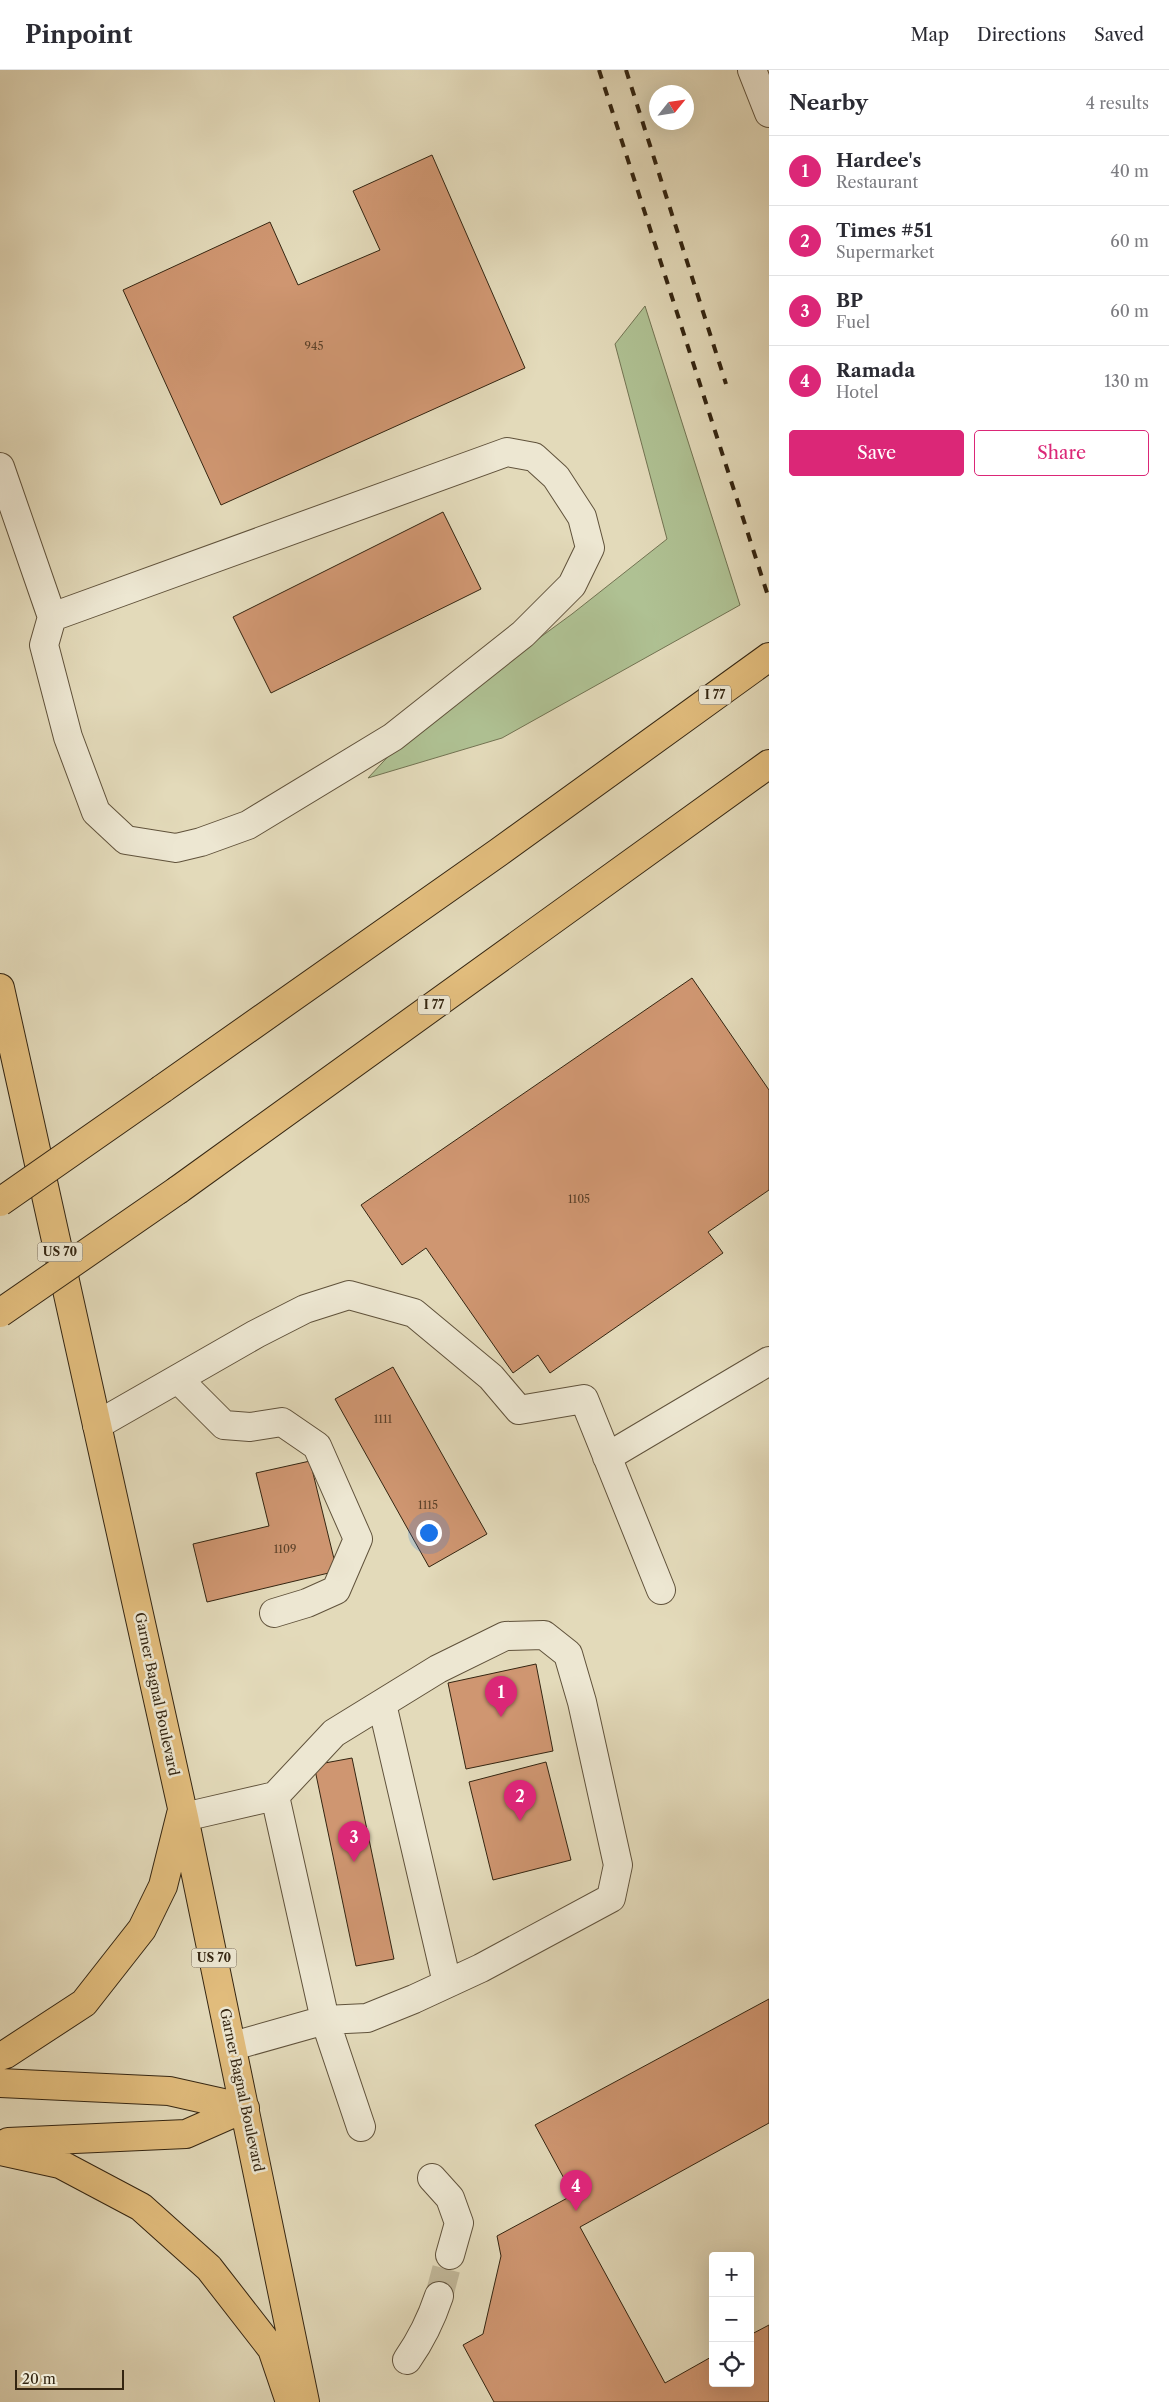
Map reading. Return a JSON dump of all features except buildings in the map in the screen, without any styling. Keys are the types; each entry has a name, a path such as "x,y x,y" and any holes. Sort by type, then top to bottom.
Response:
{"highway":[{"name":"I 77","path":"0,1202 491,858 769,657"},
{"name":"I 77","path":"0,1313 178,1190 769,764"},
{"name":"Garner Bagnal Boulevard","path":"0,988 3,1014 98,1426 183,1812 233,2046 305,2402"},
{"path":"0,2056 6,2054 84,2003 142,1929 163,1886 183,1812"},
{"path":"0,2083 169,2091 245,2108"},
{"path":"0,2143 186,2134 245,2108"},
{"path":"0,2151 60,2164 142,2207 209,2268 272,2349 290,2402"}],"street":[{"path":"752,70 769,113"},
{"path":"0,467 52,617 44,645 68,737 96,812 126,840 176,848 201,842 248,825 393,737 522,634 572,585 590,548 582,517 556,477 534,457 507,452 52,617"},
{"path":"98,1426 180,1380 256,1334 305,1309 350,1295 414,1313 491,1377 519,1410 584,1399 661,1590"},
{"path":"607,1457 769,1361"},
{"path":"180,1380 224,1425 250,1427 282,1422 317,1446 358,1539 336,1590 274,1613"},
{"path":"183,1812 275,1796 334,1733 438,1669 505,1636 544,1635 568,1654 582,1702 618,1865 611,1898 481,1968 367,2018 326,2020 233,2046"},
{"path":"382,1704 447,1984"},
{"path":"275,1796 326,2020 361,2127"},
{"path":"432,2178 450,2198 459,2223 450,2255"},
{"path":"407,2360 432,2319 439,2296"}],"green space":[{"path":"645,306 740,605 502,738 368,778 411,732 572,614 667,539 615,344"}],"tunnel":[{"path":"439,2296 450,2255"}],"railway":[{"path":"599,70 769,599"},
{"path":"626,70 726,384"}],"place":[{"name":"Hardee's","path":"501,1717"},
{"name":"Times #51","path":"520,1821"},
{"name":"BP","path":"354,1862"},
{"name":"Ramada","path":"576,2211"}]}
